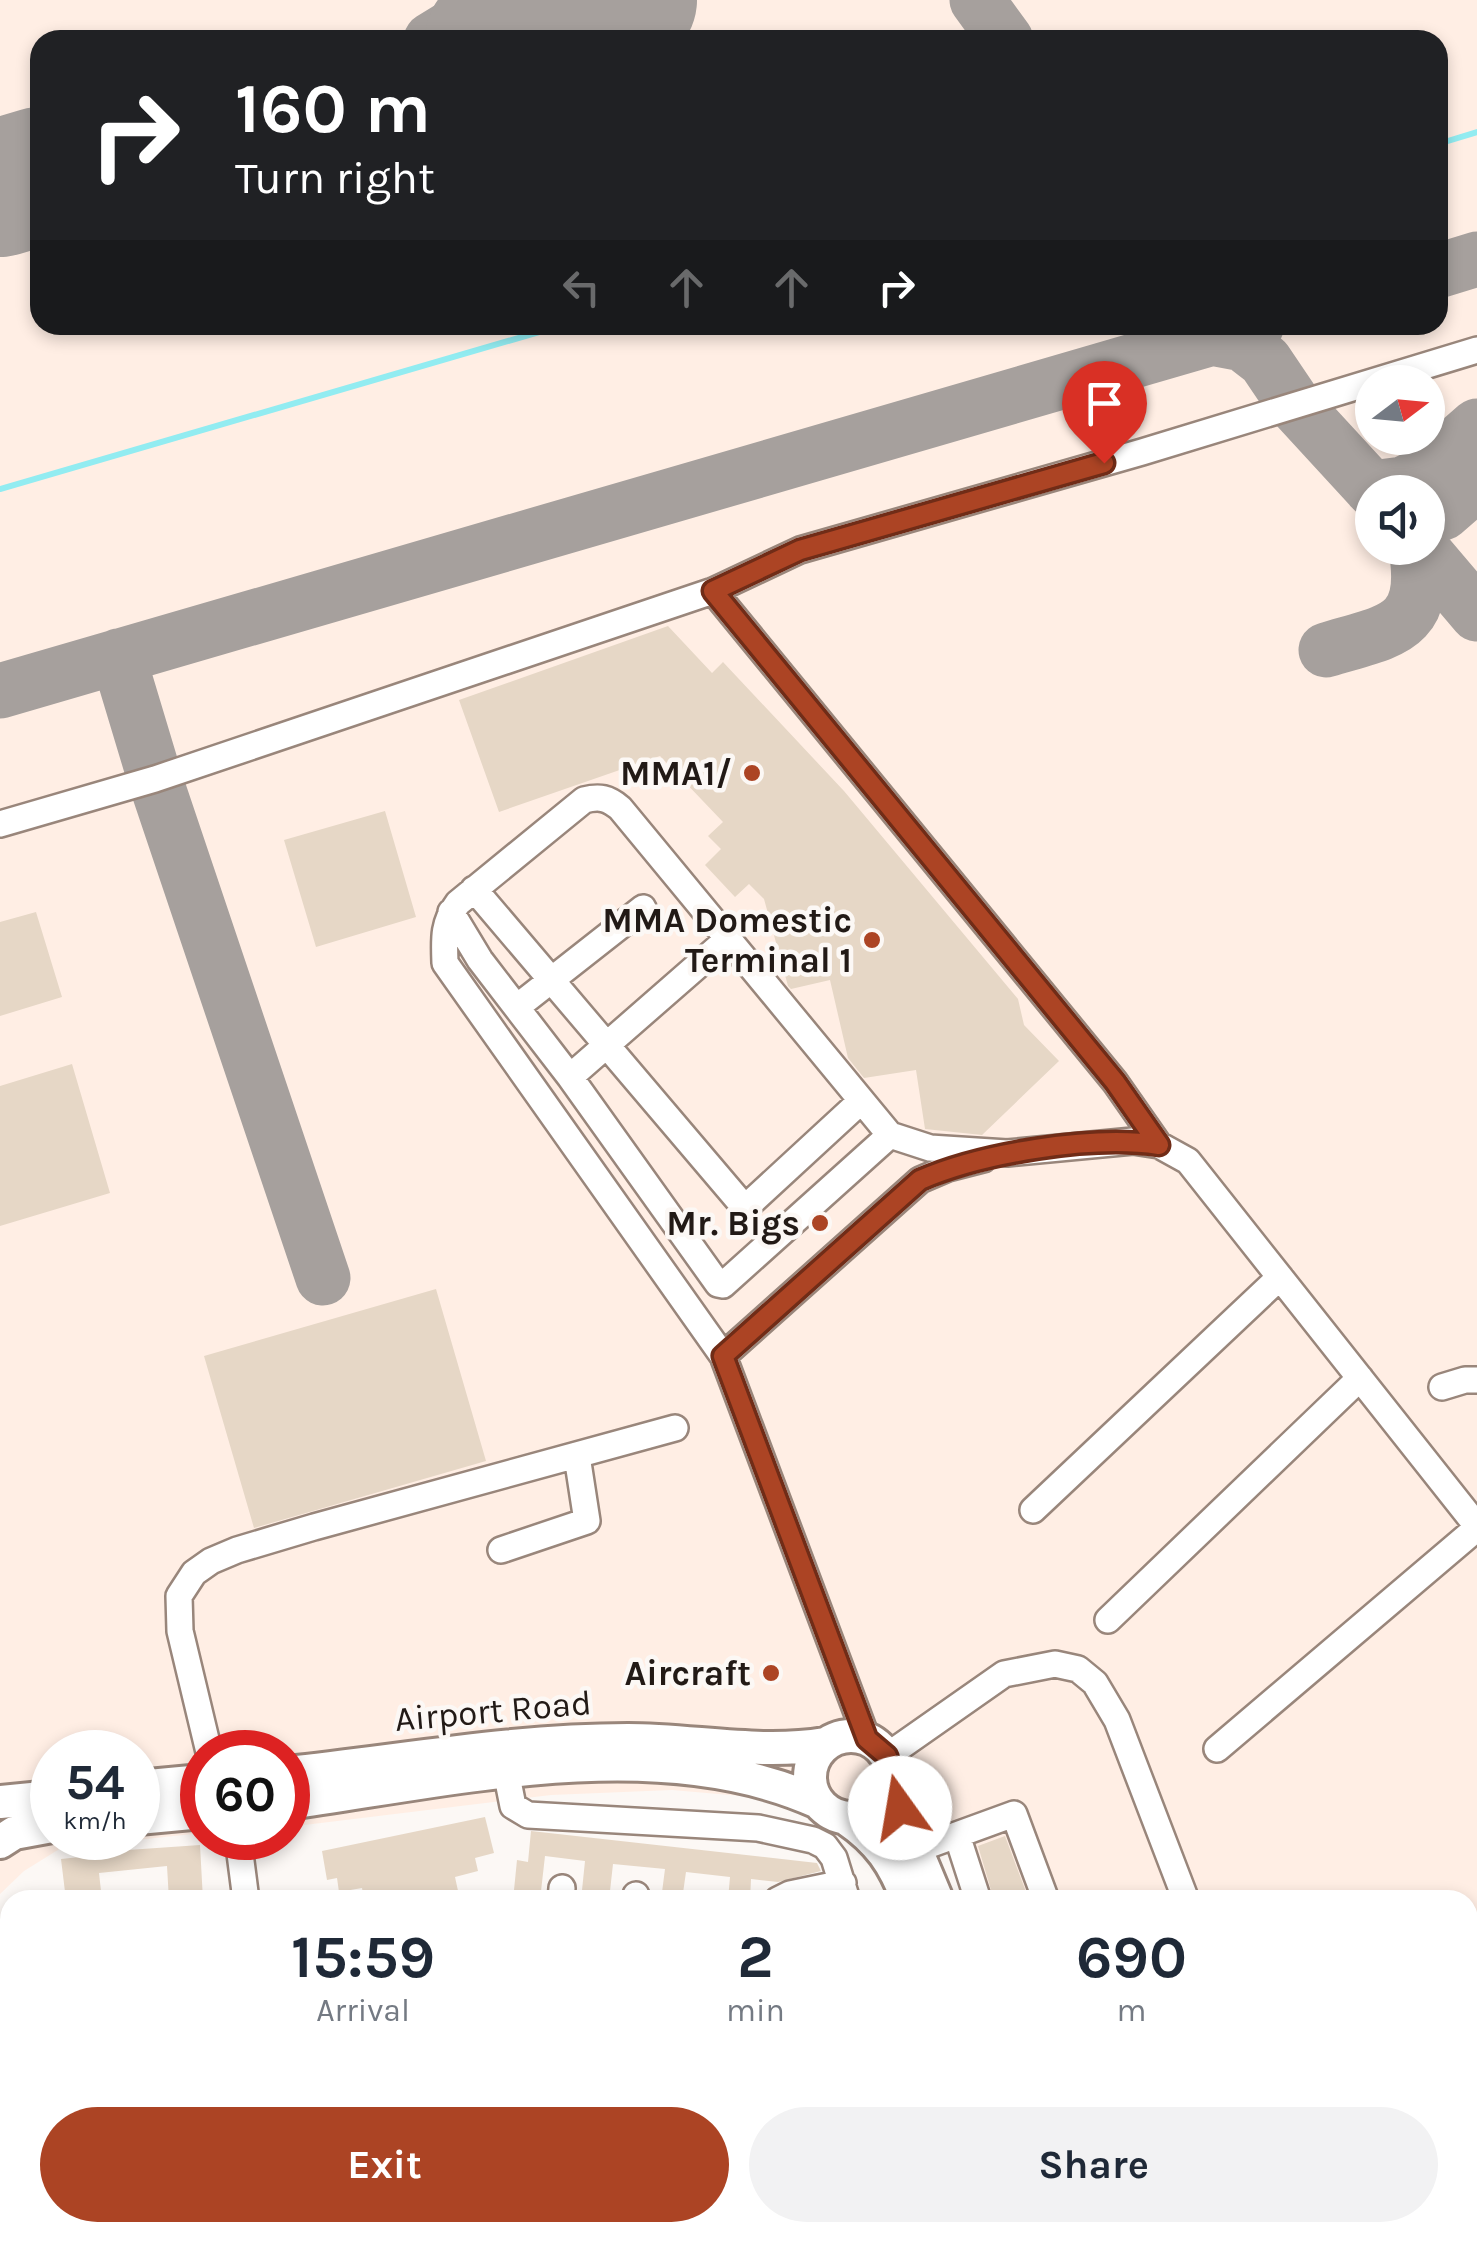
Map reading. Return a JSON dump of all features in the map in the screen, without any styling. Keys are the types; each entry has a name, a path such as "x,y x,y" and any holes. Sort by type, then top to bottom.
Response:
{"main road":[{"path":"904,1890 885,1850 848,1818 825,1810 818,1802 810,1782 810,1767 826,1744 838,1737 882,1757 933,1890"},
{"name":"Airport Road","path":"310,1769 541,1742 630,1740 795,1749 826,1744"},
{"path":"848,1818 867,1816 887,1798 882,1757"},
{"name":"Airport Road","path":"310,1800 506,1771 637,1764 755,1778 818,1802"},
{"path":"0,1802 30,1799"},
{"path":"0,1842 14,1833 30,1830"}],"street":[{"path":"0,824 155,778 713,591 800,550 1477,350"},
{"path":"713,591 1115,1082 1159,1145"},
{"path":"1007,1153 930,1148 890,1135 610,800 584,800 569,809 452,912 443,934 445,962 723,1356 882,1757 1004,1674 1055,1664 1078,1669 1095,1683 1117,1720 1182,1890"},
{"path":"474,889 745,1208 861,1101"},
{"path":"516,1007 643,908"},
{"path":"452,912 480,960 570,1077 718,1284 723,1286 890,1135"},
{"path":"570,1077 728,939"},
{"path":"723,1356 920,1180 948,1168 1007,1153 1134,1141 1159,1145 1188,1161 1476,1517 1217,1749"},
{"path":"1033,1510 1280,1276"},
{"path":"1108,1620 1360,1378"},
{"path":"1442,1387 1477,1380"},
{"path":"204,1730 180,1631 179,1596 194,1573 210,1561 237,1550 674,1428"},
{"path":"501,1550 588,1521 576,1456"},
{"path":"506,1771 513,1806 528,1815 758,1828 797,1836 825,1846 840,1869 845,1890"},
{"path":"918,1849 1014,1814 1042,1890"},
{"path":"957,1835 975,1890"},
{"path":"241,1860 245,1890"}],"shaded area":[{"path":"0,0 1477,0 1477,1890 961,1890 944,1842 869,1849 845,1831 784,1804 672,1790 551,1795 310,1824 310,1730 180,1730 180,1835 160,1837 160,1730 30,1730 30,1860 42,1860 0,1890"}],"building":[{"path":"668,626 712,673 723,662 844,791 1018,999 1024,1025 1059,1061 982,1135 925,1129 916,1070 864,1078 848,1058 830,980 791,989 788,986 764,899 749,884 735,897 705,865 721,849 708,836 723,822 660,756 499,812 459,700"},
{"path":"385,811 416,917 316,947 284,840"},
{"path":"36,912 62,997 0,1016 0,922"},
{"path":"72,1064 110,1193 0,1226 0,1086"},
{"path":"436,1289 486,1461 254,1528 204,1356"},
{"path":"485,1817 494,1853 475,1858 478,1871 455,1877 458,1890 339,1890 337,1878 327,1880 322,1851"},
{"path":"531,1831 817,1863 821,1871 778,1882 751,1879 750,1890 729,1890 730,1877 686,1872 683,1890 662,1890 665,1869 613,1864 610,1890 582,1890 585,1861 545,1856 541,1890 514,1890 517,1860 528,1862"},
{"path":"1005,1836 1025,1890 991,1890 978,1846"},
{"path":"180,1846 180,1860 201,1860 202,1890 168,1890 167,1866 99,1873 101,1890 65,1890 61,1860 160,1860 160,1848"}],"waterway":[{"path":"1448,141 1477,132"},
{"path":"0,489 529,335"}],"taxiway":[{"path":"447,30 496,0"},
{"path":"977,0 999,30"},
{"path":"1448,268 1477,259"},
{"path":"0,691 1223,335"},
{"path":"1211,338 1243,344 1265,361 1294,404 1359,475"},
{"path":"1421,475 1477,426"},
{"path":"1445,511 1477,483"},
{"path":"1326,650 1387,631 1401,622 1417,596 1418,565"},
{"path":"1435,565 1477,614"},
{"path":"118,656 155,779 323,1278"}],"runway":[{"path":"528,30 628,0"},
{"path":"0,188 30,179"}],"place":[{"name":"MMA1/","path":"752,773"},
{"name":"MMA Domestic Terminal 1","path":"872,940"},
{"name":"Mr. Bigs","path":"820,1223"},
{"name":"Aircraft","path":"771,1673"}],"route":[{"path":"900,1808 887,1756 867,1739 723,1356 920,1180 948,1168 1007,1153 1134,1141 1159,1145 1115,1082 713,591 800,550 1104,463"}]}
